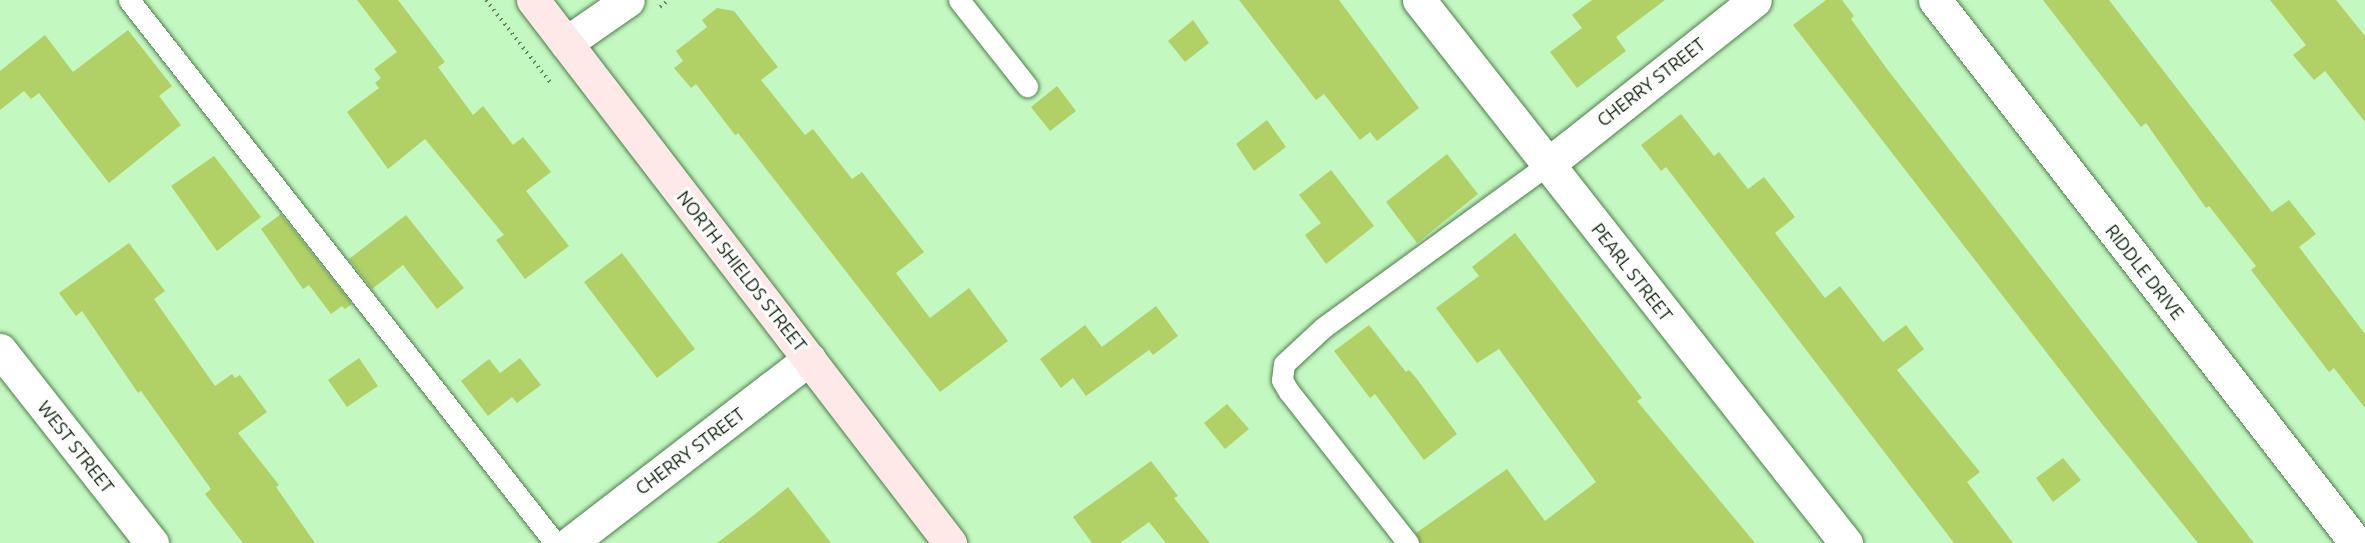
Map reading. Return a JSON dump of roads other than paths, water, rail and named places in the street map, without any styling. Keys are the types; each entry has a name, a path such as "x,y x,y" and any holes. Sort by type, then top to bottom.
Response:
{"main road":[{"name":"NORTH SHIELDS STREET","path":"533,0 950,543"}],"street":[{"path":"566,43 628,0"},
{"name":"PEARL STREET","path":"1419,0 1846,543"},
{"name":"CHERRY STREET","path":"1547,165 1755,0"},
{"name":"RIDDLE DRIVE","path":"1935,0 2356,543"},
{"name":"WEST STREET","path":"0,350 152,543"},
{"name":"CHERRY STREET","path":"570,543 809,359"}],"lane":[{"path":"129,0 555,543"},
{"path":"959,0 1027,86"},
{"path":"1408,543 1289,392 1282,380 1284,364 1324,327 1547,165"}]}
